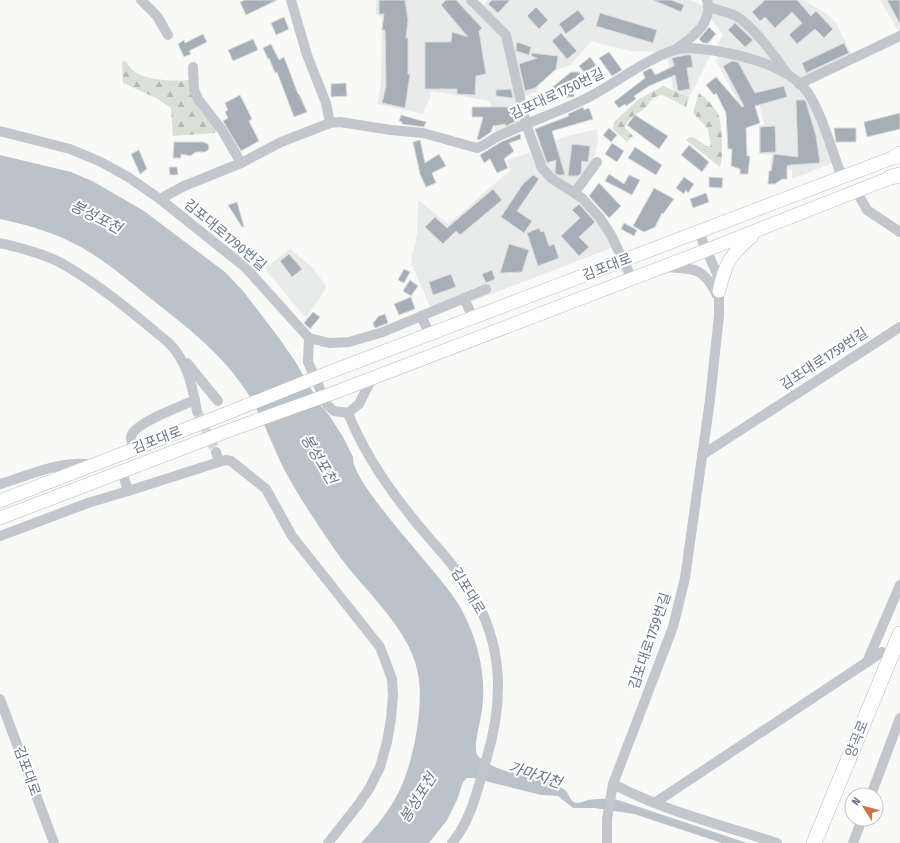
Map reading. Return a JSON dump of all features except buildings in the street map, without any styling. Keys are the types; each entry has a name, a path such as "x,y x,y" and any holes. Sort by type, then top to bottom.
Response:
{"highway":[{"name":"양곡로","path":"814,843 900,634"},
{"name":"양곡로","path":"824,843 900,659"}],"main road":[{"name":"김포대로","path":"0,501 134,450 330,372 699,233 898,156"},
{"name":"김포대로","path":"0,518 632,279 858,192 897,175"},
{"path":"739,217 745,235"},
{"path":"719,295 724,270 730,258 758,230"},
{"path":"559,286 566,304"}],"street":[{"path":"141,0 157,16 168,35"},
{"path":"291,0 307,55 326,103 330,123"},
{"path":"478,2 506,35 526,124 537,157 544,172 551,178 575,192 588,203 600,218 624,261 632,279"},
{"path":"675,50 701,28 708,16 708,4"},
{"name":"김포대로1750번길","path":"708,4 729,13 744,23 772,53 789,77"},
{"path":"799,84 900,36"},
{"name":"김포대로1750번길","path":"160,199 184,186 241,163 281,142 330,123 340,122 391,130 423,133 478,148 499,135 587,98 644,65 675,50 699,49 736,54 765,63 799,84 807,93 815,107 842,177"},
{"path":"193,67 194,89 198,99 222,130 241,163"},
{"name":"김포대로1790번길","path":"0,131 44,141 88,156 116,170 160,199 245,267 309,338"},
{"path":"575,192 597,162"},
{"path":"858,192 867,210 900,232"},
{"name":"김포대로1759번길","path":"607,843 607,819 613,787 661,660 679,606 685,578 718,330 719,295 717,274 699,233"},
{"path":"0,243 29,250 60,262 84,278 125,308 178,353 218,401"},
{"path":"662,267 686,268 702,273 710,281 719,295"},
{"path":"372,378 359,404 348,413 334,411 328,405 310,369 307,354 309,338 338,344 383,332 486,289"},
{"path":"464,298 473,318"},
{"path":"422,316 430,335"},
{"name":"김포대로1759번길","path":"702,455 900,327"},
{"path":"383,332 390,350"},
{"path":"178,353 192,381 197,411"},
{"path":"134,450 131,438 135,430 145,423 195,400"},
{"name":"김포대로","path":"348,413 385,482 407,512 462,578 484,616 494,647 499,681 498,712 490,748 475,798 466,821 452,843"},
{"path":"216,452 219,462"},
{"path":"0,536 88,503 226,460 231,461 266,489 292,536 380,647 392,679 393,694 391,719 387,742 380,767 362,800 328,843"},
{"path":"0,484 60,466 76,463 93,465"},
{"path":"122,471 128,491"},
{"path":"867,662 900,585"},
{"path":"656,802 882,652"},
{"name":"김포대로","path":"0,699 54,843"},
{"path":"874,787 900,718"},
{"path":"613,787 777,843"},
{"path":"853,843 859,827"}],"shaded area":[{"path":"376,0 466,0 503,35 522,122 496,133 490,101 431,91 430,98 423,114 377,104 381,85 382,17 376,14"},
{"path":"488,0 691,0 703,6 706,12 690,35 663,52 630,51 591,41 571,65 556,70 536,67 533,70 539,89 537,92 523,97 507,30 484,6"},
{"path":"711,0 804,0 827,14 836,23 852,55 798,80 763,39 713,5"},
{"path":"880,0 900,0 900,32 899,32"},
{"path":"712,11 736,19 777,63 716,47 723,35 710,17"},
{"path":"680,52 709,54 710,56 689,97 673,89 667,56"},
{"path":"727,55 780,74 802,92 815,116 832,163 792,179 792,169 770,166 772,155 759,154 759,125 764,125 758,97 741,106 716,61 719,56"},
{"path":"597,129 598,141 593,161 575,187 549,173 536,147 568,136"},
{"path":"532,152 535,159 581,200 614,247 434,316 411,262 417,234 418,202 420,201 448,224 511,170 507,160"},
{"path":"290,249 312,267 326,286 307,317 304,316 266,270 266,267"}],"green space":[{"path":"124,60 135,72 146,77 177,81 189,80 218,130 214,133 173,136 171,108 156,98 123,83 122,63"},
{"path":"663,86 689,97 686,107 663,95 655,97 644,109 626,124 625,128 633,136 627,142 613,129 614,122 639,99"},
{"path":"699,93 712,105 718,114 722,149 720,167 686,140 693,137 708,147 711,146 708,129 693,113"}],"water":[{"name":"봉성포천","path":"0,155 71,172 94,182 144,211 225,272 243,291 295,361 321,406 329,415 343,437 353,457 356,470 366,487 381,508 435,573 459,605 476,643 482,669 482,710 476,741 476,753 478,756 484,761 502,770 543,780 558,786 565,790 572,801 576,803 596,799 618,800 747,843 722,843 634,814 595,808 573,808 558,796 541,795 473,778 467,778 463,782 457,800 447,820 429,843 361,843 389,809 402,786 411,757 418,724 420,693 415,662 408,644 385,611 346,565 315,520 284,469 261,417 250,397 223,361 185,326 119,273 91,253 54,234 0,219"}],"tunnel":[{"path":"197,411 216,452"}],"water label":[{"name":"가마지천","path":"535,775"}]}
